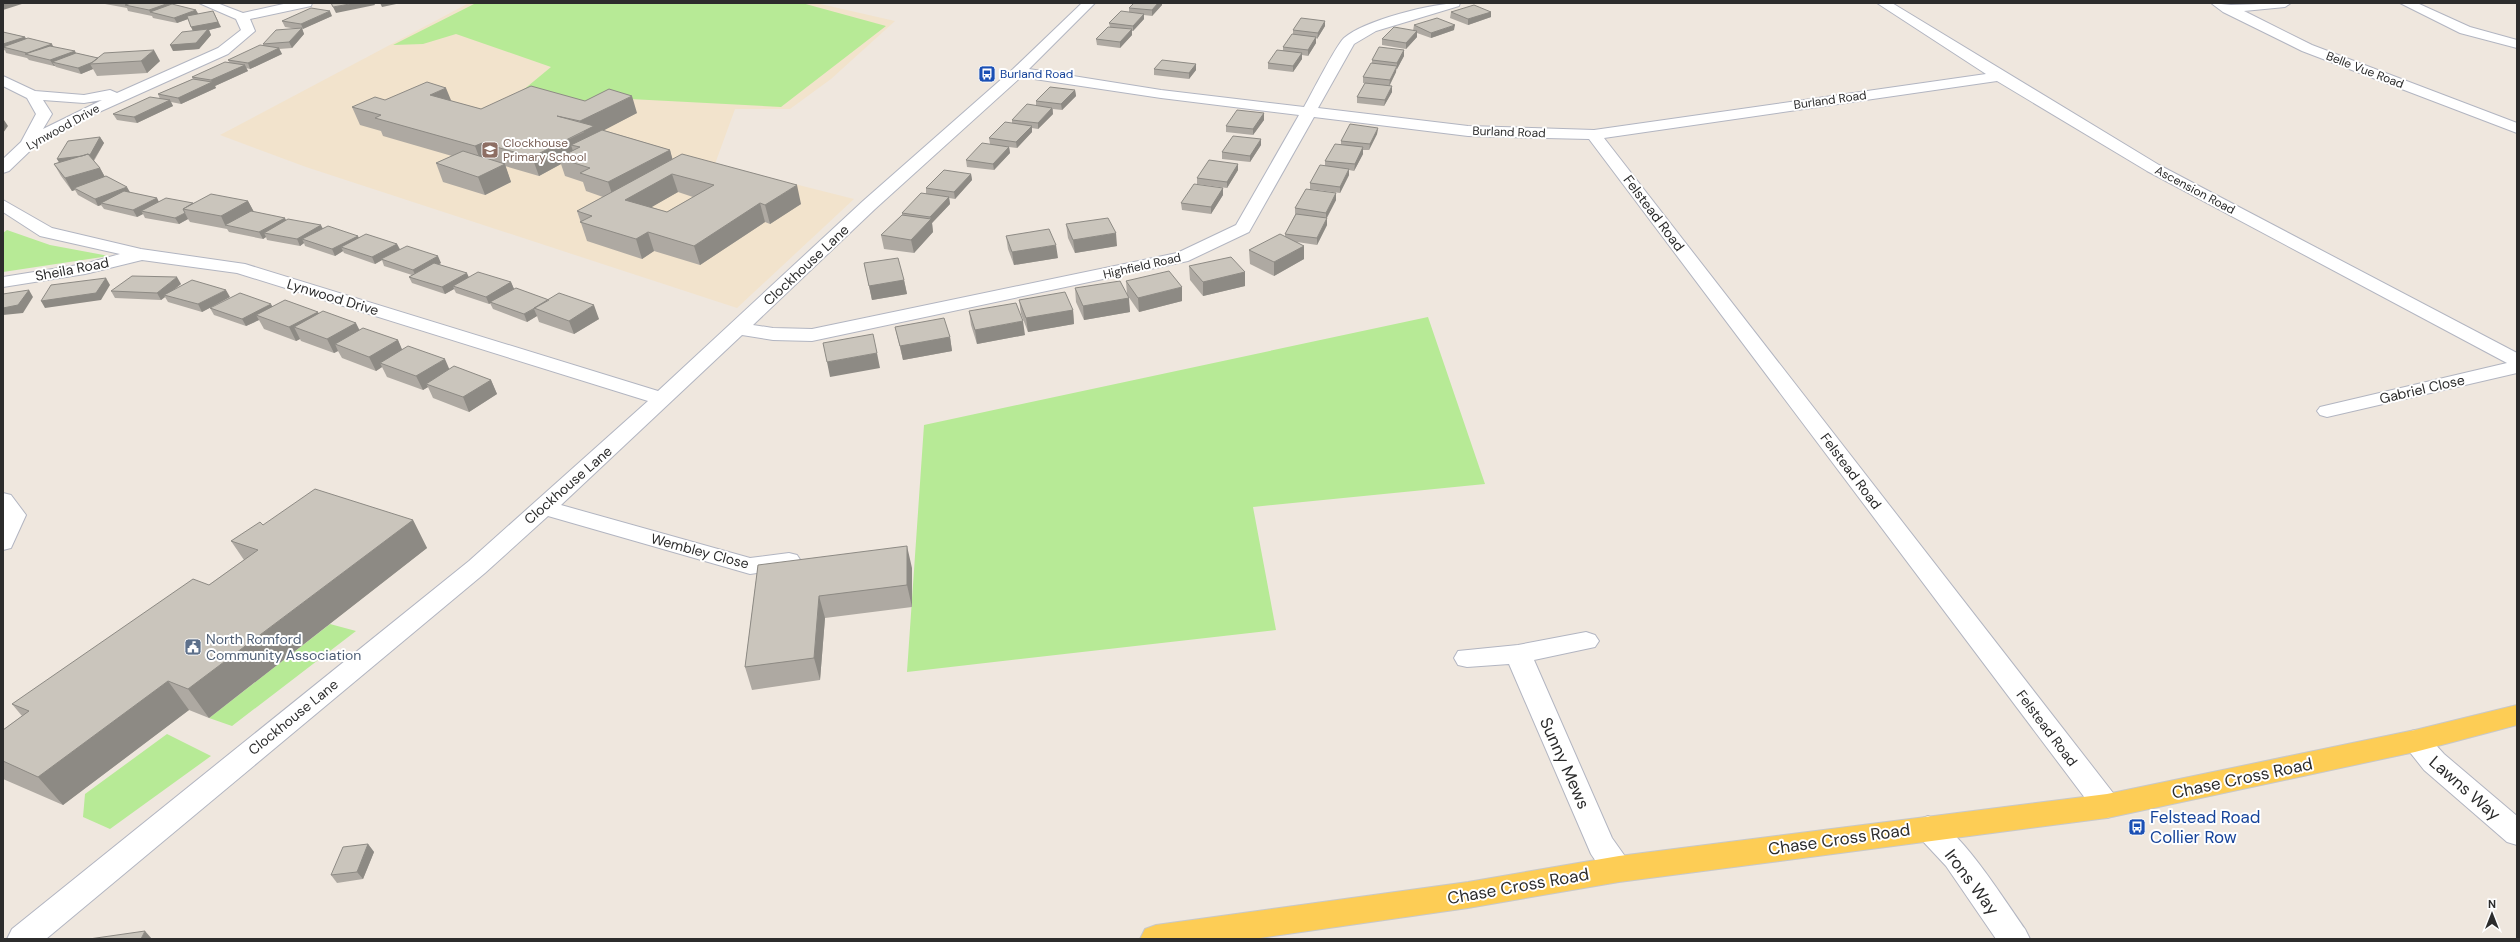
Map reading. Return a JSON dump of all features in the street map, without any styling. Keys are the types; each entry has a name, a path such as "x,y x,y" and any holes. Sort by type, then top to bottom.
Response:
{"main road":[{"name":"Chase Cross Road","path":"1156,939 1468,895 1618,869 2107,806 2415,741 2517,715"}],"street":[{"path":"205,3 242,16 306,3"},
{"name":"Clockhouse Lane","path":"23,939 477,567 664,399 869,205 1018,72 1089,3"},
{"name":"Highfield Road","path":"738,328 773,334 812,335 1182,257 1243,228 1310,113 1349,41 1371,28 1454,3"},
{"name":"Ascension Road","path":"1883,3 1999,76 2153,168 2517,361"},
{"path":"2223,6 2285,3"},
{"path":"2406,3 2465,30 2517,44"},
{"name":"Belle Vue Road","path":"2223,6 2307,48 2517,128"},
{"name":"Lynwood Drive","path":"3,168 28,144 83,114 223,51 248,31 242,16"},
{"name":"Burland Road","path":"1018,72 1310,113 1468,131 1594,135 1999,76"},
{"path":"3,80 32,95 84,99 138,89"},
{"path":"28,144 44,114 32,95"},
{"name":"Felstead Road","path":"1594,135 2107,806"},
{"name":"Lynwood Drive","path":"4,208 46,232 141,254 239,268 632,391 664,399"},
{"name":"Sheila Road","path":"3,282 85,269 141,254"},
{"name":"Gabriel Close","path":"2327,411 2517,367"},
{"path":"3,500 15,515 3,542"},
{"name":"Wembley Close","path":"542,507 750,566 814,559"},
{"path":"1467,658 1518,654 1586,641"},
{"name":"Sunny Mews","path":"1518,654 1601,845 1618,869"},
{"name":"Lawns Way","path":"2415,741 2434,762 2517,833"},
{"name":"Irons Way","path":"1928,828 1956,857 2014,939"}],"shaded area":[{"name":"Clockhouse Primary School","path":"469,3 816,3 895,21 831,79 790,109 735,109 715,164 854,199 737,308 306,167 220,135"}],"green space":[{"path":"476,3 802,3 886,26 781,107 611,98 574,102 522,91 551,67 456,34 423,44 393,45"},
{"path":"7,230 50,245 109,256 3,272 3,233"},
{"path":"1428,317 1485,484 1253,507 1276,630 907,672 924,425"},
{"path":"330,624 356,631 232,726 209,718"},
{"path":"167,734 211,756 110,829 83,817 85,794"}],"building":[{"path":"131,3 169,3 149,10 125,5"},
{"path":"331,3 355,3 333,7"},
{"path":"1134,3 1158,3 1152,10 1129,8"},
{"path":"172,4 196,10 174,18 150,12"},
{"path":"1474,5 1491,12 1468,19 1451,12"},
{"path":"311,8 330,11 301,24 282,21"},
{"path":"213,11 218,22 191,27 187,16"},
{"path":"1121,11 1144,14 1133,26 1109,23"},
{"path":"1301,18 1325,21 1318,33 1293,30"},
{"path":"1437,18 1455,25 1431,33 1414,25"},
{"path":"1108,27 1132,29 1120,42 1096,39"},
{"path":"1394,27 1417,31 1406,43 1382,39"},
{"path":"302,28 289,42 263,44 276,30"},
{"path":"208,29 196,43 170,45 182,32"},
{"path":"3,32 25,37 3,44"},
{"path":"1292,34 1316,37 1308,50 1283,47"},
{"path":"28,38 52,44 27,53 3,47"},
{"path":"260,45 279,48 248,63 228,60"},
{"path":"50,46 75,51 50,60 25,54"},
{"path":"1379,47 1404,50 1397,63 1372,60"},
{"path":"154,50 141,61 90,64 104,53"},
{"path":"1277,50 1302,53 1293,66 1268,63"},
{"path":"76,53 98,58 93,62 78,68 52,62"},
{"path":"1162,60 1196,64 1189,73 1154,69"},
{"path":"225,62 245,65 211,80 192,77"},
{"path":"1371,63 1397,66 1390,80 1363,77"},
{"path":"193,79 212,82 178,98 158,94"},
{"path":"427,82 446,88 430,95 481,109 531,86 585,101 609,89 632,96 580,121 557,116 594,126 532,157 482,143 475,146 375,118 381,115 352,107 375,97 385,100"},
{"path":"1365,83 1392,86 1385,100 1357,97"},
{"path":"1050,87 1075,90 1061,104 1036,101"},
{"path":"150,97 170,100 134,117 113,114"},
{"path":"1027,104 1052,108 1038,123 1012,120"},
{"path":"1237,110 1264,113 1253,129 1226,126"},
{"path":"1005,122 1032,126 1016,142 989,138"},
{"path":"1350,124 1378,128 1370,144 1341,141"},
{"path":"602,130 670,150 608,182 580,173 590,168 558,158 580,147 571,145"},
{"path":"1233,136 1261,139 1250,156 1222,152"},
{"path":"100,137 90,155 88,154 57,159 68,141"},
{"path":"982,143 1009,147 993,164 966,160"},
{"path":"1335,144 1363,147 1355,164 1325,161"},
{"path":"463,151 505,164 478,177 436,163"},
{"path":"88,154 100,168 65,178 54,164"},
{"path":"682,154 797,185 765,205 760,203 694,246 648,232 636,239 580,222 592,216 577,211","holes":["672,174 714,185 667,212 625,200"]},
{"path":"1209,160 1238,164 1227,182 1197,178"},
{"path":"1320,165 1349,169 1340,187 1310,183"},
{"path":"944,170 971,174 954,192 926,188"},
{"path":"106,176 127,187 95,199 74,188"},
{"path":"1194,184 1223,188 1211,207 1181,203"},
{"path":"1306,189 1336,193 1326,213 1295,208"},
{"path":"124,191 157,198 133,210 101,203"},
{"path":"921,193 949,197 930,217 902,213"},
{"path":"211,194 248,201 221,216 183,209"},
{"path":"166,198 193,203 183,209 185,213 175,218 141,211"},
{"path":"251,211 285,218 259,232 225,225"},
{"path":"1296,214 1327,218 1317,238 1285,234"},
{"path":"902,215 931,219 911,240 881,235"},
{"path":"1108,218 1116,233 1073,240 1066,224"},
{"path":"288,219 321,225 297,239 264,233"},
{"path":"328,226 358,236 332,249 302,239"},
{"path":"1049,229 1056,245 1012,252 1006,236"},
{"path":"366,234 397,244 372,257 341,247"},
{"path":"1280,234 1304,246 1274,262 1249,250"},
{"path":"407,246 438,256 413,270 381,259"},
{"path":"1231,257 1245,272 1203,282 1189,266"},
{"path":"898,258 904,280 869,286 864,263"},
{"path":"434,263 467,273 442,287 409,277"},
{"path":"1169,271 1182,287 1138,298 1126,281"},
{"path":"478,272 511,282 486,297 453,286"},
{"path":"132,276 177,277 157,293 111,291"},
{"path":"106,278 96,293 41,301 51,285"},
{"path":"192,280 226,290 198,304 164,295"},
{"path":"1120,281 1129,298 1083,306 1075,288"},
{"path":"516,288 549,300 524,314 490,302"},
{"path":"29,290 18,305 3,308 3,294"},
{"path":"1065,292 1073,310 1026,318 1019,300"},
{"path":"240,293 271,304 242,319 210,308"},
{"path":"559,293 594,305 569,321 534,308"},
{"path":"285,300 318,312 289,327 256,315"},
{"path":"1016,303 1023,321 975,330 969,311"},
{"path":"323,311 356,323 327,339 294,327"},
{"path":"944,318 950,337 900,346 895,327"},
{"path":"363,328 398,340 369,357 335,344"},
{"path":"873,334 877,353 827,362 823,343"},
{"path":"408,346 445,359 416,376 380,363"},
{"path":"454,366 491,380 463,397 426,384"},
{"path":"315,489 413,520 188,689 168,681 38,777 3,761 3,730 29,711 12,704 193,579 209,585 258,550 231,541 260,522 263,525"},
{"path":"907,546 907,585 819,596 814,658 745,667 758,565"},
{"path":"368,844 357,872 331,875 343,847"},
{"path":"145,931 141,939 89,939"}],"place":[{"name":"Burland Road","path":"987,74"},
{"name":"Clockhouse Primary School","path":"490,150"},
{"name":"North Romford Community Association","path":"193,647"},
{"name":"Felstead Road Collier Row","path":"2137,827"}]}
